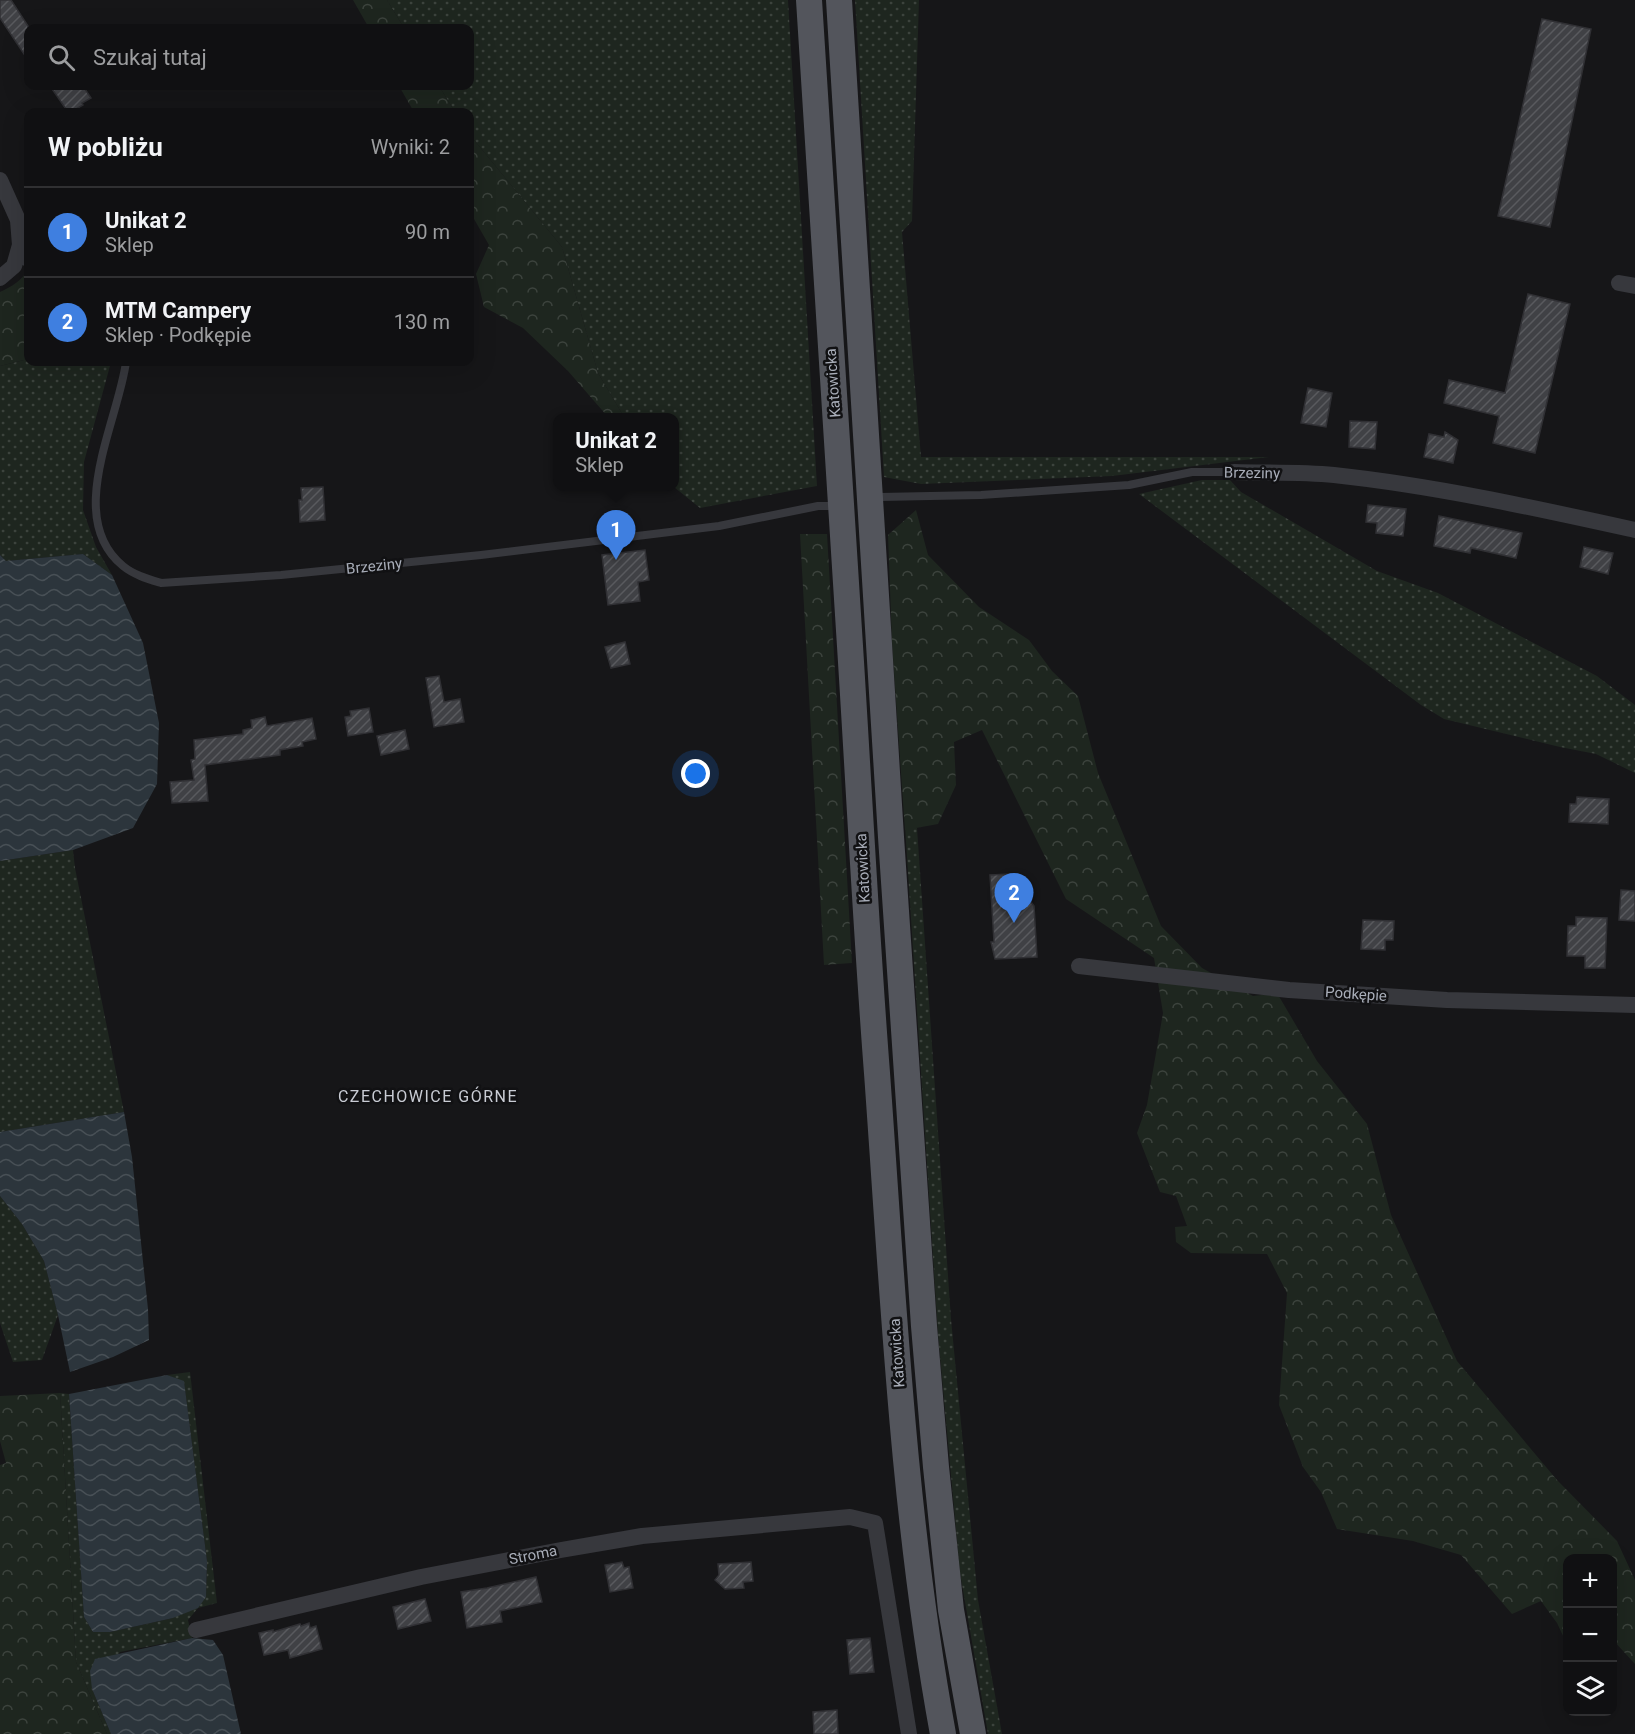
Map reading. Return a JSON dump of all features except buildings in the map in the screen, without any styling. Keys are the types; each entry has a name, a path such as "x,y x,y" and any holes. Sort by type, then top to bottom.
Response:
{"main road":[{"name":"Katowicka","path":"809,0 870,979 901,1401 920,1589 943,1734"},
{"name":"Katowicka","path":"839,0 923,1314 934,1455 951,1610 973,1734"}],"street":[{"path":"0,180 18,220 22,260 0,278"},
{"name":"Brzeziny","path":"1234,472 1331,475 1401,483 1509,502 1635,530"},
{"name":"Podkępie","path":"1079,966 1289,990 1447,1000 1635,1005"},
{"name":"Stroma","path":"196,1630 421,1577 642,1536 850,1517 875,1523 909,1734"}],"lane":[{"name":"Brzeziny","path":"125,366 102,451 96,489 96,522 108,550 123,567 142,577 161,583 281,575 493,554 719,526 818,506 831,506 841,510"},
{"name":"Brzeziny","path":"869,487 874,494 880,497 981,495 1129,485 1192,472 1234,472"}],"green space":[{"path":"353,0 387,0 402,24 367,24"},
{"path":"387,0 788,0 817,486 700,508 679,491 679,413 622,413 598,373 562,247 474,140 474,108 453,108 441,90 474,90 474,24 402,24"},
{"path":"855,0 919,0 912,221 902,232 921,457 1269,457 1112,476 921,484 884,477"},
{"path":"401,90 441,90 453,108 412,108"},
{"path":"474,140 562,247 598,373 622,413 605,413 568,371 523,328 484,307 476,274 489,245 474,219"},
{"path":"24,275 24,360 0,366 0,292"},
{"path":"24,360 24,366 110,366 84,462 83,510 96,547 112,575 83,554 6,561 0,555 0,366"},
{"path":"1202,480 1230,480 1241,492 1377,571 1438,593 1597,676 1635,705 1635,773 1596,754 1444,719 1421,705 1139,494"},
{"path":"916,510 928,555 979,607 1029,640 1052,671 1078,696 1098,773 1161,926 1202,968 1253,996 1277,993 1317,1061 1367,1124 1391,1215 1457,1361 1557,1480 1617,1541 1635,1580 1635,1664 1617,1644 1617,1554 1563,1554 1563,1636 1541,1601 1512,1614 1461,1555 1413,1541 1337,1529 1321,1492 1303,1467 1279,1405 1287,1293 1267,1254 1191,1253 1176,1242 1175,1227 1187,1226 1176,1196 1160,1192 1137,1133 1147,1105 1163,1013 1154,958 1066,899 982,730 954,742 956,785 938,824 905,830 892,643 888,535"},
{"path":"800,534 827,534 852,963 824,965"},
{"path":"905,826 917,828 951,1319 978,1600 1002,1734 988,1734 960,1573 938,1334"},
{"path":"73,850 124,1112 0,1132 0,861"},
{"path":"0,1196 22,1224 44,1261 58,1315 42,1360 13,1362 0,1323"},
{"path":"190,1372 217,1603 198,1608 188,1620 192,1638 120,1652 92,1689 111,1734 107,1734 76,1662 60,1393 69,1394 84,1617 93,1632 110,1632 173,1618 206,1597 207,1561 184,1382 167,1375"},
{"path":"60,1393 76,1662 107,1734 0,1734 0,1465 6,1463 0,1441 0,1396"}],"water":[{"path":"83,554 112,575 143,643 159,723 157,784 133,828 73,850 0,861 0,555 6,561"},
{"path":"124,1112 132,1157 148,1309 149,1340 113,1357 70,1372 44,1261 22,1224 0,1196 0,1132"},
{"path":"167,1375 184,1381 207,1561 206,1597 198,1608 173,1618 110,1632 93,1632 84,1617 69,1394"},
{"path":"192,1638 213,1640 223,1655 241,1734 111,1734 92,1689 90,1671 95,1659"}],"place":[{"name":"Unikat 2","path":"616,560"},
{"name":"MTM Campery","path":"1014,923"}],"district":[{"name":"CZECHOWICE GÓRNE","path":"428,1096"}]}
